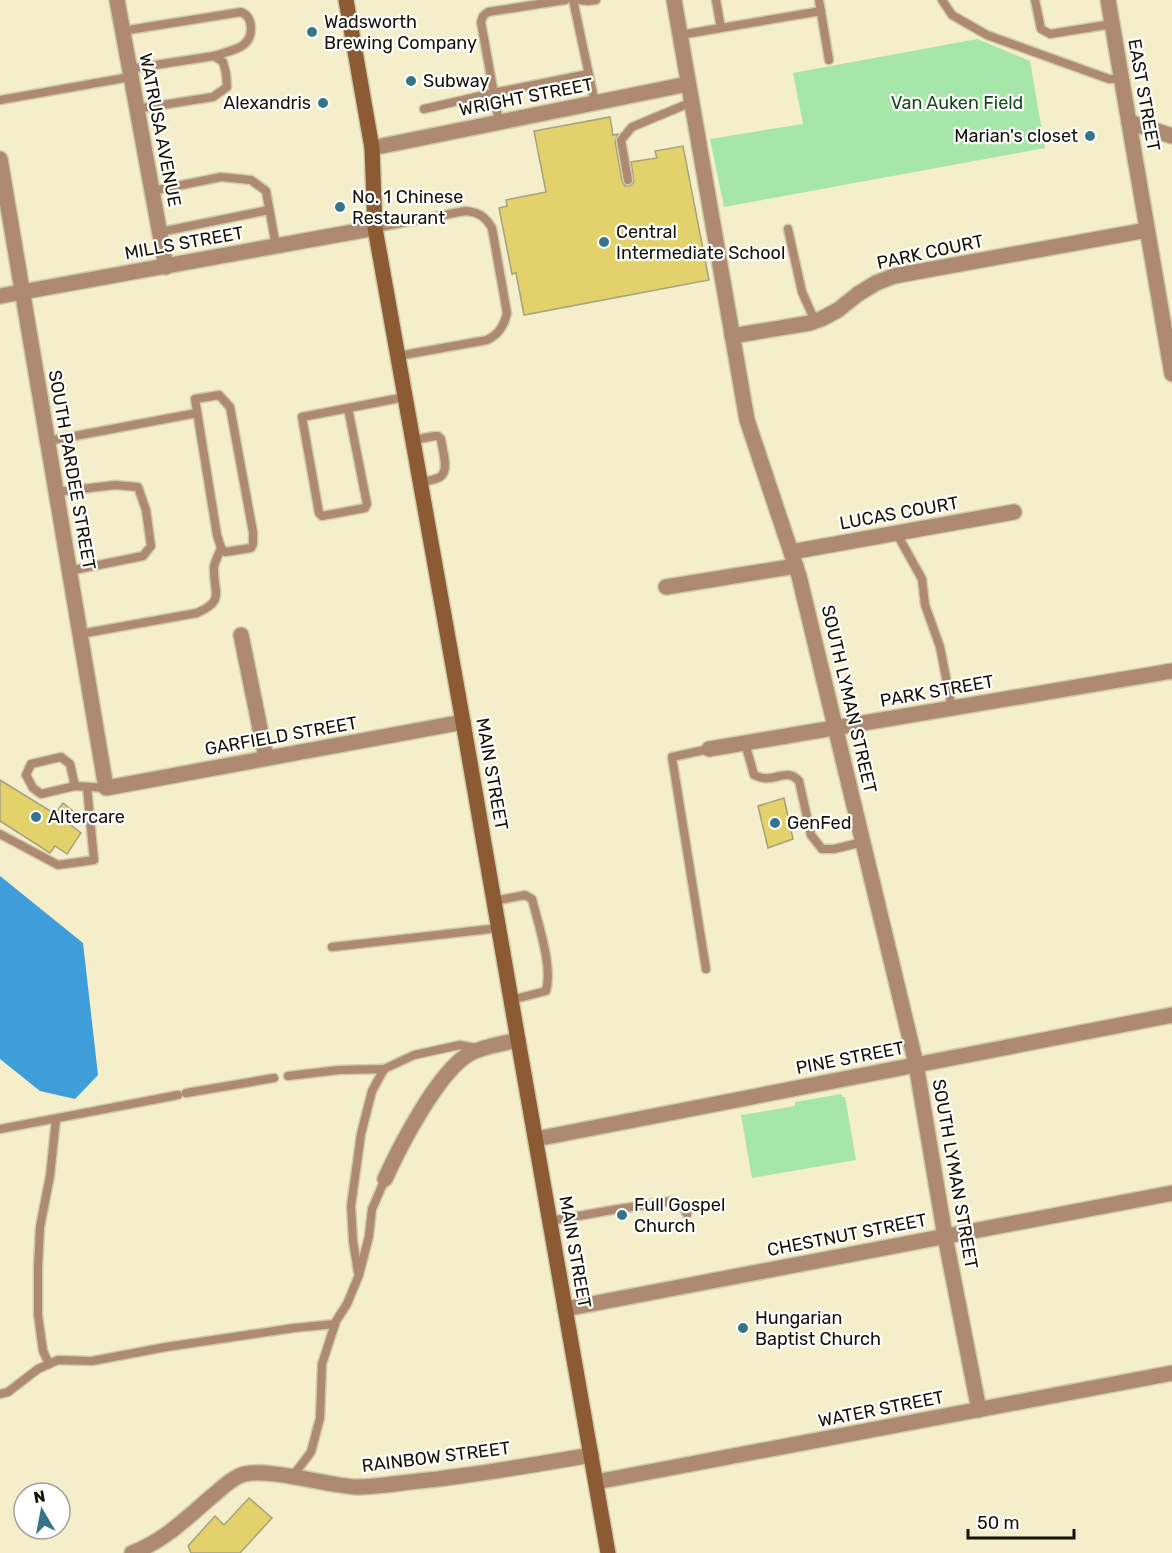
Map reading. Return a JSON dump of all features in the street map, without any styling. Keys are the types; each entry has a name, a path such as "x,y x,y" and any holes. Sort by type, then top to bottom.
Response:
{"main road":[{"name":"MAIN STREET","path":"346,0 372,148 375,228 608,1553"}],"street":[{"name":"WATRUSA AVENUE","path":"117,0 166,267"},
{"name":"SOUTH LYMAN STREET","path":"674,0 747,420 793,559 916,1065 945,1236 979,1410"},
{"name":"EAST STREET","path":"1108,0 1172,374"},
{"name":"WRIGHT STREET","path":"372,148 688,84"},
{"path":"1129,122 1172,136"},
{"name":"SOUTH PARDEE STREET","path":"0,159 106,788"},
{"name":"MILLS STREET","path":"0,296 375,228"},
{"name":"PARK COURT","path":"732,336 815,321 838,310 876,283 894,276 1147,230"},
{"name":"LUCAS COURT","path":"666,587 897,534 1014,512"},
{"path":"241,634 266,758"},
{"name":"PARK STREET","path":"709,749 1172,671"},
{"name":"GARFIELD STREET","path":"106,788 463,722"},
{"name":"PINE STREET","path":"536,1139 1172,1014"},
{"path":"385,1179 413,1125 431,1096 456,1064 480,1049 518,1040"},
{"name":"CHESTNUT STREET","path":"566,1309 1172,1193"},
{"name":"WATER STREET","path":"596,1482 1172,1373"},
{"name":"RAINBOW STREET","path":"132,1553 148,1547 239,1476 251,1473 365,1487 470,1476 591,1455"}],"lane":[{"path":"499,122 481,22 483,16 488,12 565,0"},
{"path":"573,0 595,103"},
{"path":"580,0 596,0"},
{"path":"716,0 721,28"},
{"path":"819,0 829,60"},
{"path":"942,0 952,15 987,35 1109,79 1122,79"},
{"path":"1035,0 1041,29 1050,34 1112,24"},
{"path":"680,35 821,11"},
{"path":"0,100 214,56 247,43 251,33 250,21 247,15 241,12 122,31"},
{"path":"136,109 213,97 227,87 223,62 214,56"},
{"path":"424,109 588,74"},
{"path":"627,180 621,140 632,126 692,102"},
{"path":"152,191 221,177 251,180 266,191 276,246"},
{"path":"160,232 269,210"},
{"path":"375,228 465,211 477,212 492,228 507,313 505,323 500,330 487,340 398,356"},
{"path":"788,229 802,292 815,321"},
{"path":"219,395 230,407 252,526 251,548 225,552 221,548 217,536 197,413 195,399 219,395"},
{"path":"348,408 367,504 365,507 322,516 302,417 348,408 405,397"},
{"path":"48,441 197,413"},
{"path":"413,440 435,436 441,439 445,470 443,475 421,482"},
{"path":"56,492 115,485 138,487 146,510 151,546 143,556 69,571"},
{"path":"897,534 922,579 925,605 939,647 952,708"},
{"path":"80,634 197,613 210,607 217,596 214,565 221,548"},
{"path":"745,743 753,775 764,778 788,774 799,781 811,835 822,849 834,849 862,842"},
{"path":"706,969 672,757 709,749"},
{"path":"75,786 70,764 61,757 31,764 26,775 33,788 41,794 75,786 106,788"},
{"path":"0,834 58,865 94,860 87,787"},
{"path":"494,901 525,895 532,899 547,963 549,981 546,991 511,1000"},
{"path":"332,947 499,928"},
{"path":"288,1076 339,1070 384,1069 414,1055 460,1045 480,1049"},
{"path":"359,1275 353,1241 351,1206 363,1123 372,1091 384,1069"},
{"path":"0,1128 274,1078"},
{"path":"49,1364 43,1351 38,1315 38,1268 40,1227 50,1176 56,1119"},
{"path":"291,1477 311,1452 320,1418 322,1364 335,1324 347,1304 359,1275 369,1236 372,1209 385,1179"},
{"path":"550,1221 672,1201 683,1207 687,1214"},
{"path":"0,1394 8,1392 38,1370 58,1360 92,1361 271,1331 335,1324"}],"green space":[{"name":"Van Auken Field","path":"977,39 1030,61 1045,148 724,207 710,139 803,124 793,73"},
{"path":"841,1094 845,1097 856,1160 752,1178 741,1115 795,1106 795,1102"}],"water":[{"path":"0,876 83,943 98,1075 75,1099 40,1091 0,1059"}],"building":[{"name":"Central Intermediate School","path":"610,117 613,135 618,134 615,141 622,181 625,186 630,186 634,182 631,162 657,158 655,151 683,146 709,280 524,315 516,273 512,274 499,208 507,206 506,200 546,192 534,131"},
{"name":"Altercare","path":"0,780 55,814 63,803 75,813 68,823 81,833 67,854 55,846 50,853 0,821"},
{"name":"GenFed","path":"784,798 793,839 768,848 758,806"},
{"path":"249,1498 272,1518 240,1553 191,1553 188,1546 215,1516 224,1525"}],"place":[{"name":"Wadsworth Brewing Company","path":"312,32"},
{"name":"Subway","path":"411,81"},
{"name":"Alexandris","path":"323,103"},
{"name":"Marian's closet","path":"1090,136"},
{"name":"No. 1 Chinese Restaurant","path":"340,207"},
{"name":"Central Intermediate School","path":"604,242"},
{"name":"Altercare","path":"36,817"},
{"name":"GenFed","path":"775,823"},
{"name":"Full Gospel Church","path":"622,1215"},
{"name":"Hungarian Baptist Church","path":"743,1328"}]}
